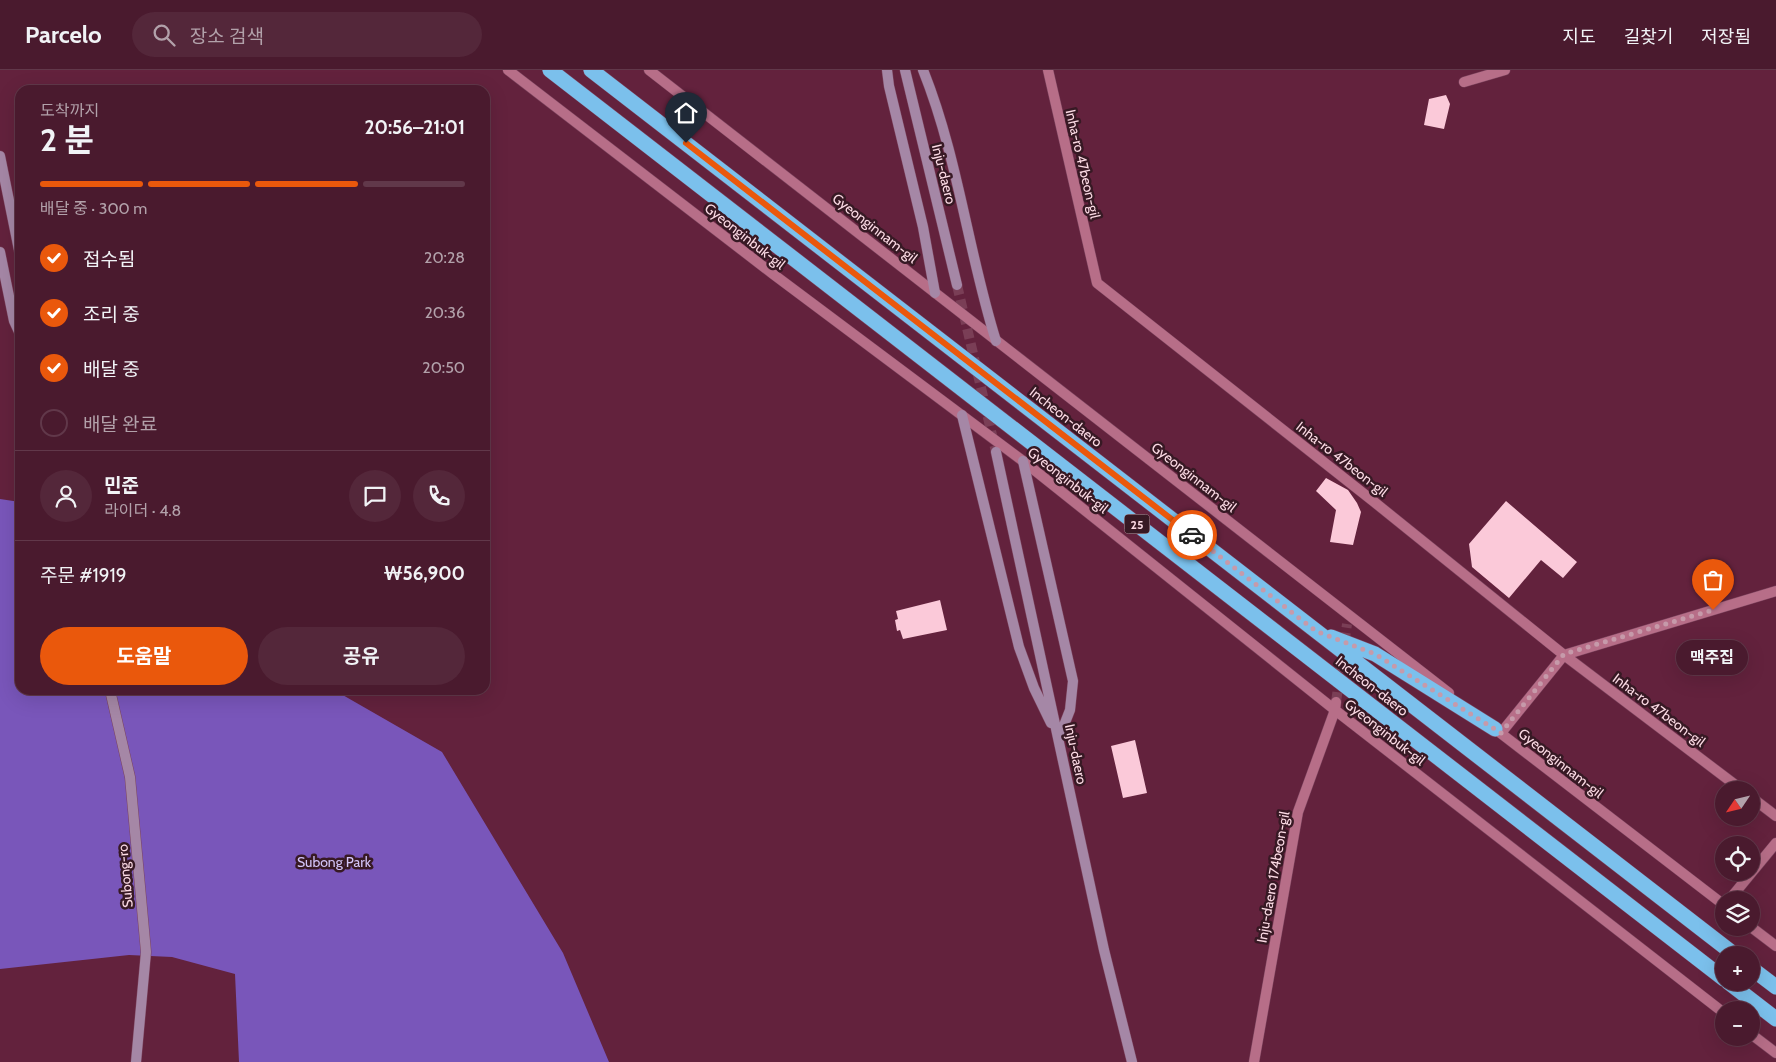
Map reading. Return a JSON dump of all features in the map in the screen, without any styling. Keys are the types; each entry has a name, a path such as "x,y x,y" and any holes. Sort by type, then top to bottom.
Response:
{"highway":[{"name":"Incheon-daero","path":"550,70 1715,972"},
{"name":"Incheon-daero","path":"591,70 1723,946"},
{"path":"1316,631 1375,654 1498,731"},
{"path":"1760,975 1776,987"},
{"path":"1739,991 1776,1020"}],"street":[{"name":"Gyeonginbuk-gil","path":"508,70 773,274 1023,461 1715,1005"},
{"name":"Gyeonginnam-gil","path":"649,70 1348,615 1715,898"},
{"path":"887,70 889,86 923,227 935,293"},
{"name":"Inju-daero","path":"905,70 957,285"},
{"path":"923,70 934,98 996,341"},
{"name":"Inha-ro 47beon-gil","path":"1048,70 1097,283 1564,654 1730,781"},
{"path":"1464,82 1505,70"},
{"path":"0,156 15,230"},
{"path":"0,252 15,323"},
{"path":"962,415 1019,647 1034,688 1059,739"},
{"name":"Inju-daero","path":"996,452 1104,950 1132,1062"},
{"path":"1023,461 1073,681 1070,710 1059,739"},
{"path":"1498,731 1564,654 1776,591"},
{"name":"Subong-ro","path":"111,695 130,777 146,952 136,1062"},
{"name":"Inju-daero 174beon-gil","path":"1254,1062 1298,812 1335,706"},
{"path":"1760,804 1776,816"},
{"path":"1736,891 1776,843"},
{"path":"1760,934 1776,946"},
{"path":"1760,1041 1776,1053"}],"green space":[{"name":"Subong Park","path":"0,499 15,501 15,695 343,695 442,752 563,953 609,1062 239,1062 235,974 172,957 129,955 0,969"}],"building":[{"path":"1446,95 1450,104 1444,129 1424,125 1429,99"},
{"path":"1326,478 1348,490 1361,512 1353,545 1330,542 1336,510 1316,491"},
{"path":"1506,501 1577,562 1563,578 1541,560 1509,598 1472,567 1469,544"},
{"path":"940,600 947,630 903,639 900,630 897,631 895,620 898,619 896,611"},
{"path":"1135,740 1147,793 1123,798 1111,746"}],"tunnel":[{"path":"957,285 996,452"},
{"path":"1336,702 1347,624"}],"way so far":[{"path":"1192,535 1316,631 1375,654 1501,733 1564,654 1713,610"}],"place":[{"name":"맥주집","path":"1713,610"}],"route":[{"path":"686,143 1192,535"}]}
